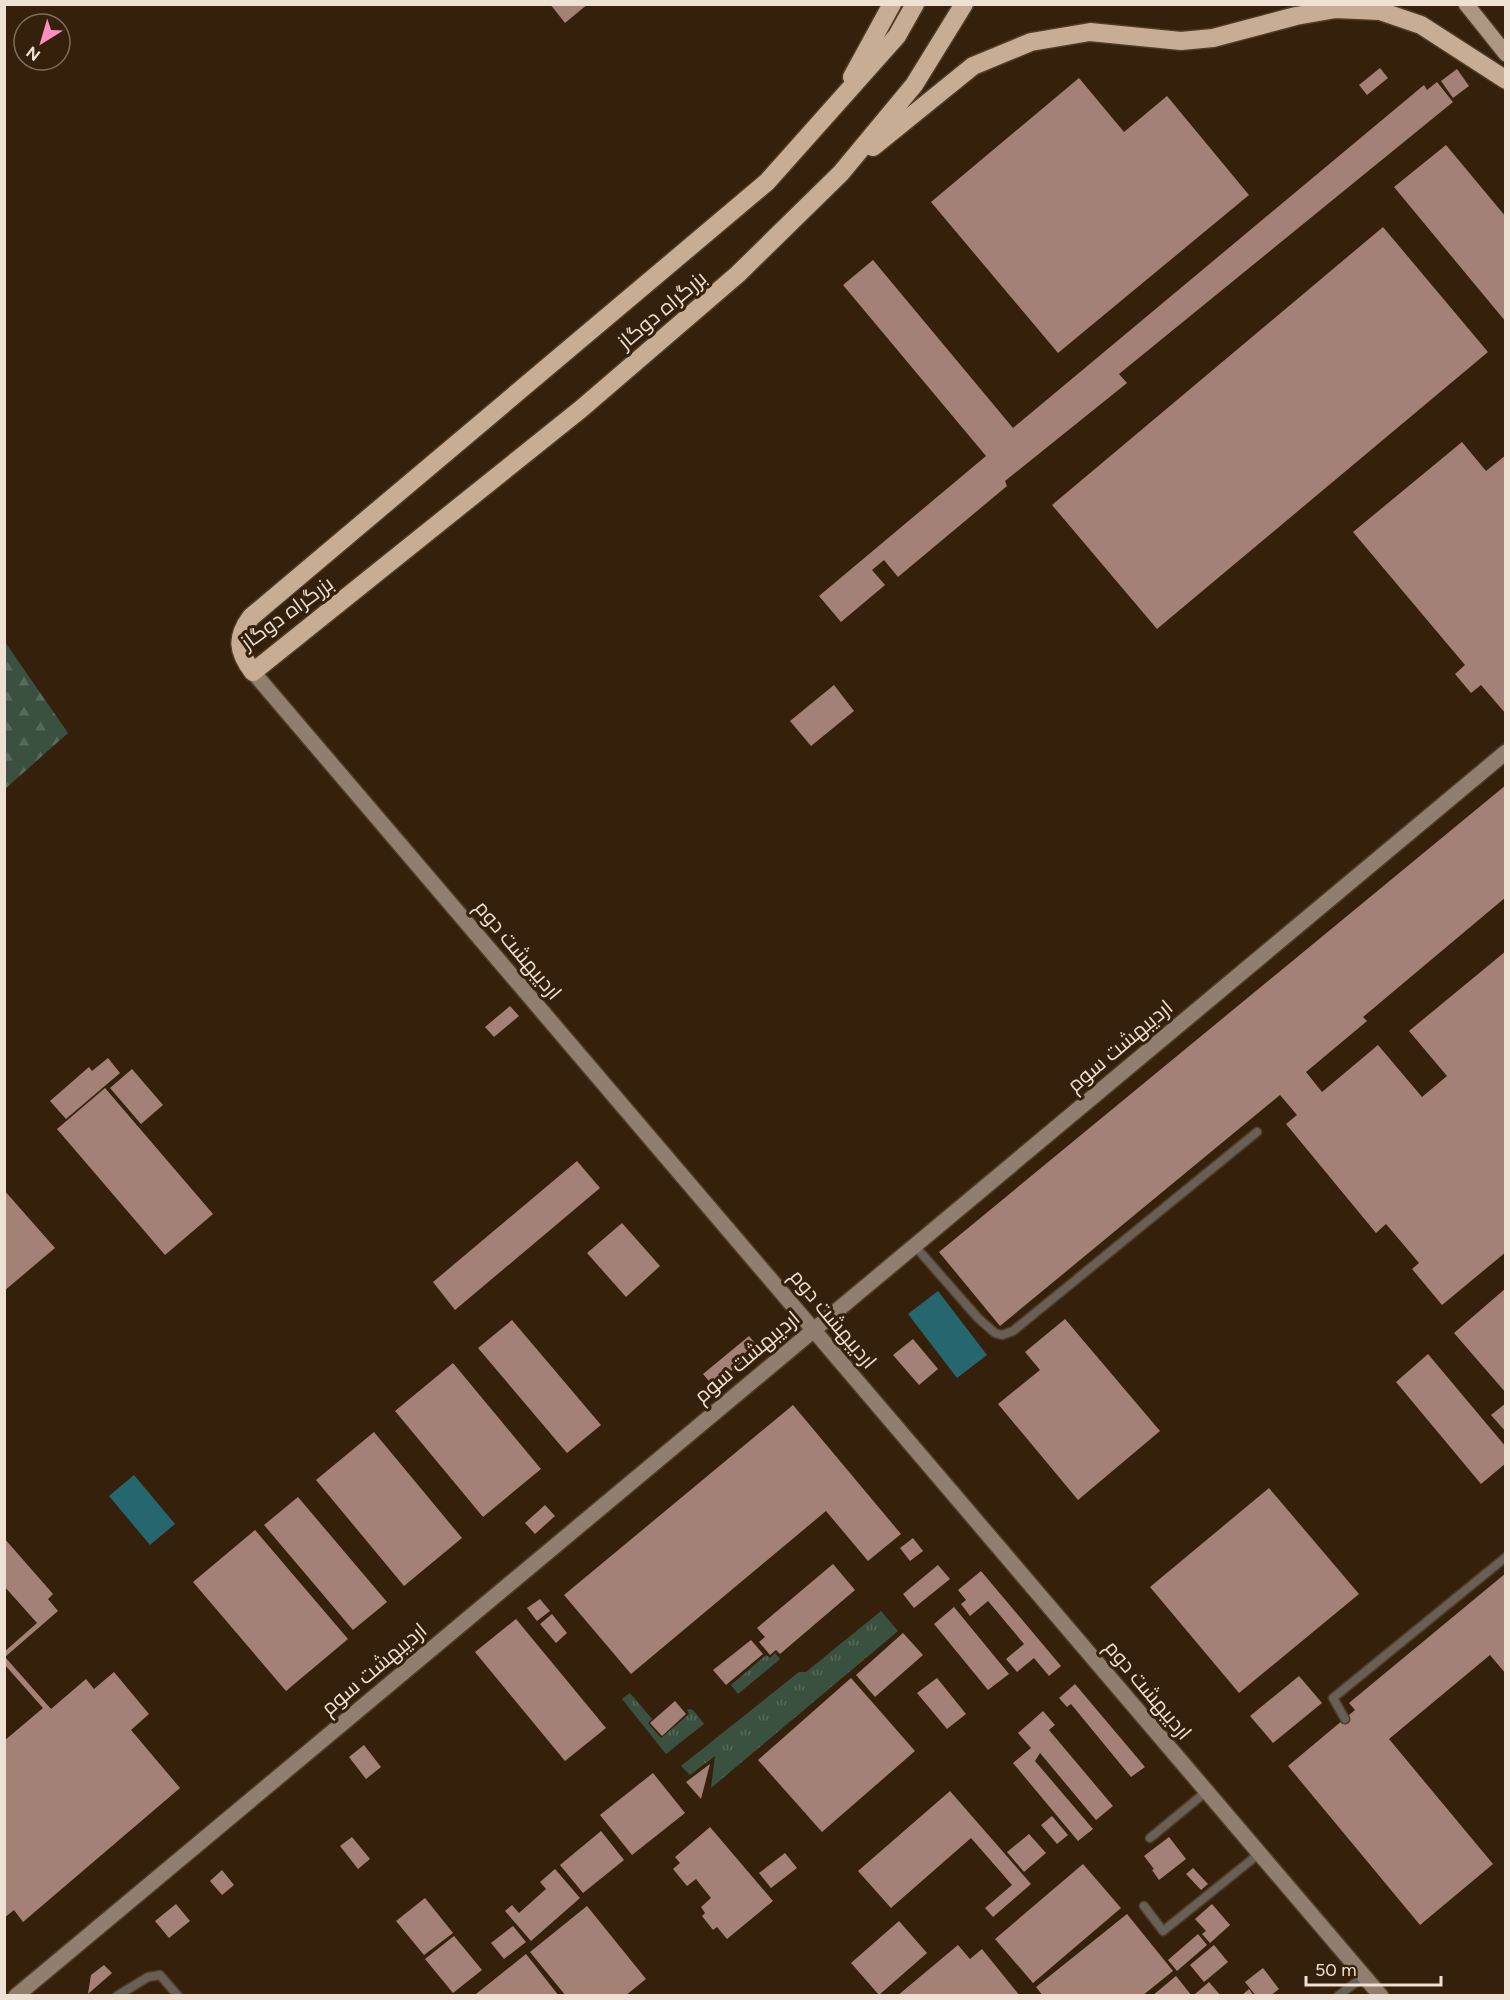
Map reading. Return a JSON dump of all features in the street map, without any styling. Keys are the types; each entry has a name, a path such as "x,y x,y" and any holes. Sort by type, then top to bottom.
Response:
{"highway":[{"path":"835,108 892,4"},
{"name":"بزرگراه دوگاز","path":"915,4 897,36 767,182 251,617 242,630 240,644 245,662 253,672 589,401 738,274 841,173 914,85 964,4"},
{"path":"841,173 973,66 1031,42 1090,32 1181,41 1213,38 1296,16 1336,9 1380,11 1421,25 1506,80"}],"main road":[{"path":"1466,4 1506,54"}],"street":[{"name":"اردیبهشت دوم","path":"253,672 1381,1995"},
{"name":"اردیبهشت سوم","path":"16,1995 1506,752"}],"lane":[{"path":"915,1245 978,1318 995,1333 1002,1335 1013,1331 1257,1132"},
{"path":"1345,1719 1333,1698 1506,1557"},
{"path":"1150,1838 1207,1791"},
{"path":"1144,1906 1163,1931 1260,1853"},
{"path":"117,1995 148,1977 160,1975 176,1992 165,1995"},
{"path":"1338,1995 1364,1976"}],"green space":[{"path":"5,642 68,733 4,789"},
{"path":"881,1611 898,1631 711,1788 715,1756 690,1775 681,1766 799,1672 806,1672"},
{"path":"775,1653 780,1659 738,1694 731,1685 766,1655 770,1658"},
{"path":"630,1693 652,1719 648,1723 661,1738 689,1714 687,1710 690,1709 704,1724 666,1754 622,1699"}],"water":[{"path":"938,1291 987,1355 957,1378 908,1314"},
{"path":"134,1475 175,1524 150,1545 109,1496"}],"building":[{"path":"550,4 588,4 565,23"},
{"path":"1380,68 1388,78 1367,95 1359,85"},
{"path":"1457,69 1469,86 1453,98 1441,81"},
{"path":"1079,78 1124,132 1167,96 1249,195 1058,353 931,202"},
{"path":"1437,82 1453,102 1119,374 1127,383 1005,481 1007,486 898,577 884,560 872,570 885,585 841,622 819,596 986,456 843,285 873,260 1013,428 1424,85 1427,90"},
{"path":"1446,145 1506,217 1506,322 1394,187"},
{"path":"1383,227 1488,352 1157,629 1052,505"},
{"path":"1462,442 1486,471 1506,455 1506,714 1481,685 1471,693 1455,674 1465,665 1353,532"},
{"path":"834,685 854,711 811,746 790,721"},
{"path":"1506,785 1506,897 1363,1017 1367,1021 1306,1072 1322,1092 1378,1045 1422,1097 1447,1076 1409,1031 1506,951 1506,1252 1442,1305 1412,1269 1419,1263 1386,1224 1376,1233 1286,1124 1297,1115 1280,1095 1000,1326 939,1252"},
{"path":"510,1006 519,1016 494,1037 485,1027"},
{"path":"108,1058 120,1073 66,1119 50,1101 89,1067 92,1071"},
{"path":"132,1069 163,1105 141,1124 110,1088"},
{"path":"105,1088 213,1214 165,1255 57,1129"},
{"path":"577,1161 600,1188 455,1310 433,1282"},
{"path":"4,1190 55,1248 4,1291"},
{"path":"622,1223 660,1266 626,1297 587,1253"},
{"path":"1506,1288 1506,1393 1454,1333"},
{"path":"1065,1319 1160,1431 1078,1500 998,1404 1040,1370 1025,1352"},
{"path":"512,1320 601,1425 567,1453 478,1348"},
{"path":"749,1336 759,1348 713,1386 703,1374"},
{"path":"913,1339 938,1369 919,1385 893,1355"},
{"path":"1428,1354 1506,1447 1506,1463 1481,1484 1396,1382"},
{"path":"453,1363 541,1469 483,1517 395,1411"},
{"path":"1506,1403 1506,1432 1491,1415"},
{"path":"793,1405 901,1534 868,1561 826,1511 631,1674 564,1595"},
{"path":"374,1432 462,1538 404,1586 316,1480"},
{"path":"1269,1488 1359,1594 1239,1693 1150,1587"},
{"path":"298,1497 387,1602 353,1630 264,1525"},
{"path":"545,1505 555,1516 535,1534 525,1523"},
{"path":"255,1530 348,1639 286,1691 193,1582"},
{"path":"4,1538 53,1594 48,1599 58,1611 5,1657 51,1709 86,1679 94,1689 114,1672 149,1714 131,1730 180,1788 23,1922 14,1910 4,1918 4,1741 43,1708 4,1664 4,1652 37,1623 4,1586"},
{"path":"913,1538 923,1551 910,1561 900,1548"},
{"path":"833,1564 855,1590 780,1654 776,1650 770,1655 759,1642 765,1637 757,1628"},
{"path":"938,1565 950,1579 914,1608 903,1594"},
{"path":"981,1571 1061,1666 1049,1676 1034,1658 1017,1672 1006,1659 1024,1644 988,1601 970,1616 961,1604 966,1600 958,1590"},
{"path":"1506,1573 1506,1674 1490,1655 1389,1739 1493,1864 1420,1925 1288,1766 1355,1710 1349,1703"},
{"path":"540,1599 550,1611 537,1621 527,1608"},
{"path":"954,1607 1009,1674 988,1690 934,1624"},
{"path":"552,1614 567,1633 556,1643 540,1624"},
{"path":"516,1619 606,1728 565,1761 475,1652"},
{"path":"903,1633 923,1655 875,1697 856,1675"},
{"path":"751,1640 763,1654 726,1685 713,1670"},
{"path":"1299,1676 1322,1703 1273,1743 1250,1716"},
{"path":"851,1678 915,1751 822,1832 758,1760"},
{"path":"937,1678 966,1714 947,1729 917,1693"},
{"path":"1075,1684 1145,1767 1131,1777 1071,1704 1067,1707 1059,1698"},
{"path":"675,1701 686,1714 662,1736 650,1723"},
{"path":"1043,1711 1055,1725 1049,1730 1113,1806 1096,1820 1040,1753 1035,1761 1093,1829 1078,1841 1013,1763 1031,1748 1018,1733"},
{"path":"364,1745 381,1767 366,1779 349,1757"},
{"path":"710,1764 701,1799 686,1782"},
{"path":"653,1773 685,1813 632,1855 600,1815"},
{"path":"950,1791 1031,1884 993,1917 985,1908 1012,1885 971,1838 891,1908 858,1871"},
{"path":"1052,1816 1068,1835 1057,1844 1041,1825"},
{"path":"710,1827 773,1901 727,1939 717,1927 713,1930 702,1916 705,1913 701,1907 711,1898 696,1879 687,1886 673,1869 680,1863 675,1857"},
{"path":"601,1831 624,1860 583,1893 560,1865"},
{"path":"1029,1834 1046,1853 1024,1872 1007,1852"},
{"path":"352,1837 370,1859 358,1869 340,1846"},
{"path":"1169,1837 1186,1859 1159,1880 1144,1856"},
{"path":"785,1853 797,1868 771,1888 759,1873"},
{"path":"1083,1864 1121,1908 1033,1983 995,1939"},
{"path":"1193,1868 1208,1884 1201,1890 1186,1874"},
{"path":"555,1869 580,1898 531,1941 505,1911 512,1905 519,1913 546,1889 540,1882"},
{"path":"222,1870 234,1885 222,1895 210,1881"},
{"path":"425,1898 453,1933 424,1955 396,1921"},
{"path":"176,1904 190,1921 169,1938 155,1921"},
{"path":"1212,1904 1230,1925 1210,1943 1202,1934 1206,1931 1195,1919"},
{"path":"587,1906 646,1979 625,1996 566,1996 530,1952"},
{"path":"1127,1914 1173,1971 1142,1996 1043,1996 1036,1987"},
{"path":"899,1921 927,1953 879,1995 851,1963"},
{"path":"513,1926 526,1942 504,1959 491,1943"},
{"path":"1198,1934 1207,1945 1177,1971 1168,1960"},
{"path":"454,1936 482,1970 453,1993 425,1959"},
{"path":"958,1945 970,1959 982,1949 1020,1996 897,1996"},
{"path":"1214,1945 1228,1962 1204,1982 1190,1965"},
{"path":"526,1954 559,1996 478,1996 476,1994"},
{"path":"104,1965 112,1973 88,1994 91,1975"},
{"path":"1263,1968 1279,1989 1270,1996 1256,1996 1245,1982"},
{"path":"1176,1976 1192,1996 1152,1996"},
{"path":"1209,1982 1221,1996 1196,1996 1195,1994"},
{"path":"1249,1989 1254,1996 1241,1996"}]}
